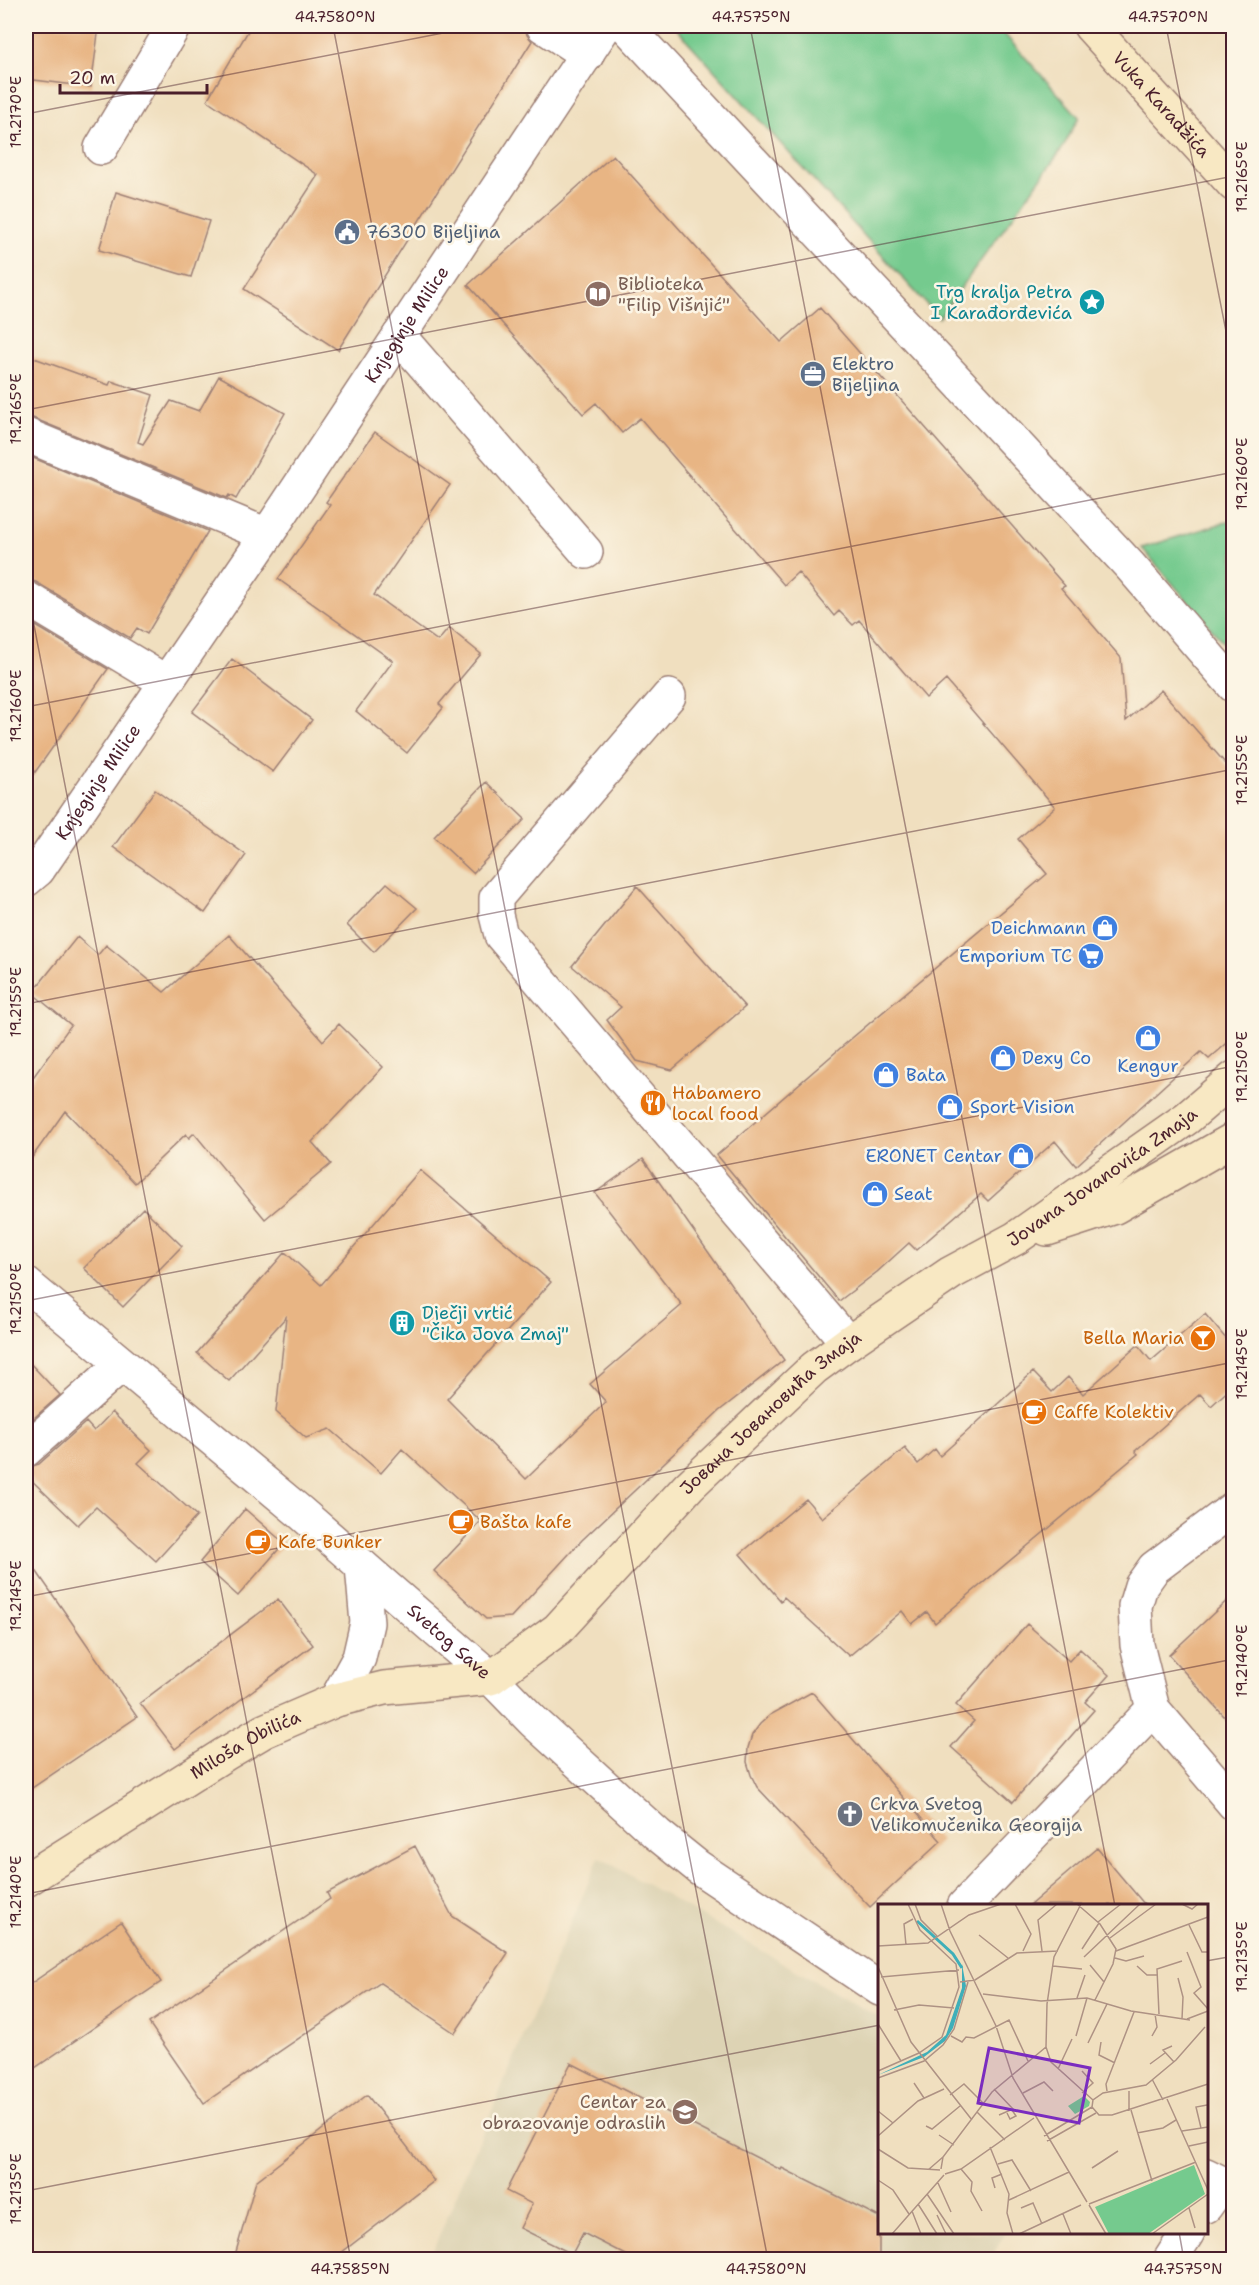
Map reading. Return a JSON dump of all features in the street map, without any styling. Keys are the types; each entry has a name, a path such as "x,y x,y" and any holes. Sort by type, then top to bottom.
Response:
{"main road":[{"name":"Vuka Karadžića","path":"1090,26 1233,185"},
{"name":"Jovana Jovanovića Zmaja","path":"1016,1238 1187,1118 1233,1078"},
{"name":"Jovana Jovanovića Zmaja","path":"1016,1238 1115,1207 1233,1139"},
{"name":"Јована Јовановића Змаја","path":"490,1678 558,1629 689,1486 814,1368 848,1342 951,1273 1016,1238"},
{"name":"Miloša Obilića","path":"26,1880 264,1731 336,1700 384,1688 490,1678"}],"street":[{"path":"101,148 174,26"},
{"path":"543,26 587,55"},
{"name":"Knjeginje Milice","path":"26,880 38,870 267,535 605,26"},
{"path":"626,26 1130,566 1233,686"},
{"path":"399,336 586,552"},
{"path":"26,435 267,535"},
{"path":"26,598 166,682"},
{"path":"669,696 496,898 496,915 501,935 848,1342"},
{"name":"Svetog Save","path":"26,1284 362,1566 490,1678 533,1721 657,1834 690,1860 878,1988"},
{"path":"26,1450 122,1365"},
{"path":"1233,1508 1154,1568 1141,1586 1135,1606 1137,1645 1153,1709 1233,1804"},
{"path":"336,1700 359,1658 367,1623 362,1566"},
{"path":"965,1904 1153,1709"},
{"path":"1170,2259 1187,2234"}],"shaded area":[{"name":"Centar za obrazovanje odraslih","path":"599,1857 878,2017 878,2234 1004,2234 990,2260 429,2260"}],"green space":[{"path":"674,26 997,26 1079,117 1062,149 939,318"},
{"path":"1234,520 1233,654 1142,548"}],"building":[{"path":"26,26 99,26 91,87 26,79"},
{"name":"76300 Bijeljina","path":"251,26 524,26 532,41 338,350 244,289 318,175 207,100"},
{"path":"613,155 781,342 820,308 1065,586 1061,588 1121,658 1126,721 1161,690 1233,772 1233,1038 1209,1059 1201,1052 1076,1166 1055,1141 988,1201 981,1194 916,1250 909,1243 877,1272 839,1301 717,1155 1047,874 1018,839 1055,807 946,680 926,698 859,620 853,625 839,611 834,616 798,572 784,585 640,418 622,433 596,403 583,414 468,285"},
{"path":"116,192 209,221 191,277 99,250"},
{"path":"26,355 109,385 111,381 153,395 138,442 143,444 171,401 199,411 219,376 285,413 236,499 229,495 227,498 26,417"},
{"path":"375,432 450,485 374,595 438,641 449,628 481,654 439,704 443,708 407,753 356,711 393,661 278,579 330,505 326,502"},
{"path":"26,455 208,531 147,634 137,628 130,638 36,582 26,579"},
{"path":"26,620 108,669 26,785"},
{"path":"232,659 312,720 273,772 192,712"},
{"path":"486,782 525,819 473,873 434,837"},
{"path":"155,790 246,855 205,913 113,847"},
{"path":"387,883 417,908 374,952 347,925"},
{"path":"637,886 745,1007 672,1070 637,1061 607,1020 621,1007 572,966"},
{"path":"229,935 323,1041 339,1024 383,1067 312,1142 331,1164 265,1219 194,1133 189,1138 186,1134 135,1183 65,1111 26,1166 26,1087 71,1025 32,993 77,937 98,955 106,945 164,992"},
{"path":"643,1159 784,1360 719,1411 582,1540 511,1617 486,1619 434,1571 481,1521 402,1449 381,1473 330,1429 306,1438 276,1412 286,1317 229,1381 197,1353 285,1252 321,1285 420,1170 551,1282 447,1399 526,1479 606,1402 590,1384 682,1305 595,1193"},
{"path":"143,1208 182,1246 123,1307 84,1268"},
{"path":"1205,1314 1233,1347 1233,1386 1211,1406 1200,1394 1135,1451 1138,1454 935,1623 927,1612 912,1624 902,1611 849,1656 784,1597 781,1601 740,1554 806,1499 822,1518 905,1448 918,1464 935,1449 940,1456 1033,1372 1052,1392 1068,1377 1083,1394 1138,1345 1151,1361"},
{"path":"26,1359 60,1395 26,1425"},
{"path":"112,1412 151,1450 138,1463 197,1516 156,1561 96,1507 78,1525 26,1475 26,1468 39,1464 86,1422 94,1431"},
{"path":"245,1509 284,1543 238,1596 200,1562"},
{"path":"26,1556 137,1717 26,1792"},
{"path":"1233,1595 1233,1726 1169,1655"},
{"path":"278,1599 313,1645 175,1749 140,1703"},
{"path":"1027,1624 1069,1661 1080,1649 1109,1675 1085,1702 1094,1710 1013,1802 951,1747 974,1721 956,1705"},
{"name":"Crkva Svetog Velikomučenika Georgija","path":"812,1692 941,1841 870,1907 757,1787 747,1762 752,1735 760,1724 770,1715"},
{"path":"415,1846 452,1916 508,1953 455,2033 380,1983 204,2103 149,2023 330,1899 327,1893"},
{"path":"1097,1848 1144,1904 1031,1904"},
{"path":"121,1922 161,1982 26,2074 26,1987"},
{"path":"571,2063 878,2216 879,2259 634,2259 583,2233 572,2254 520,2228 532,2204 506,2191"},
{"path":"367,2095 434,2181 333,2259 234,2259 256,2181"}],"place":[{"name":"76300 Bijeljina","path":"347,232"},
{"name":"Biblioteka \"Filip Višnjić\"","path":"598,294"},
{"name":"Trg kralja Petra I Karađorđevića","path":"1092,302"},
{"name":"Elektro Bijeljina","path":"813,374"},
{"name":"Deichmann","path":"1105,928"},
{"name":"Emporium TC","path":"1091,956"},
{"name":"Kengur","path":"1148,1038"},
{"name":"Dexy Co","path":"1003,1058"},
{"name":"Bata","path":"886,1075"},
{"name":"Habamero local food","path":"653,1103"},
{"name":"Sport Vision","path":"950,1107"},
{"name":"ERONET Centar","path":"1021,1156"},
{"name":"Seat","path":"875,1194"},
{"name":"Dječji vrtić \"Čika Jova Zmaj\"","path":"402,1323"},
{"name":"Bella Maria","path":"1203,1338"},
{"name":"Caffe Kolektiv","path":"1034,1412"},
{"name":"Bašta kafe","path":"461,1522"},
{"name":"Kafe Bunker","path":"258,1542"},
{"name":"Crkva Svetog Velikomučenika Georgija","path":"850,1814"},
{"name":"Centar za obrazovanje odraslih","path":"685,2112"}]}
